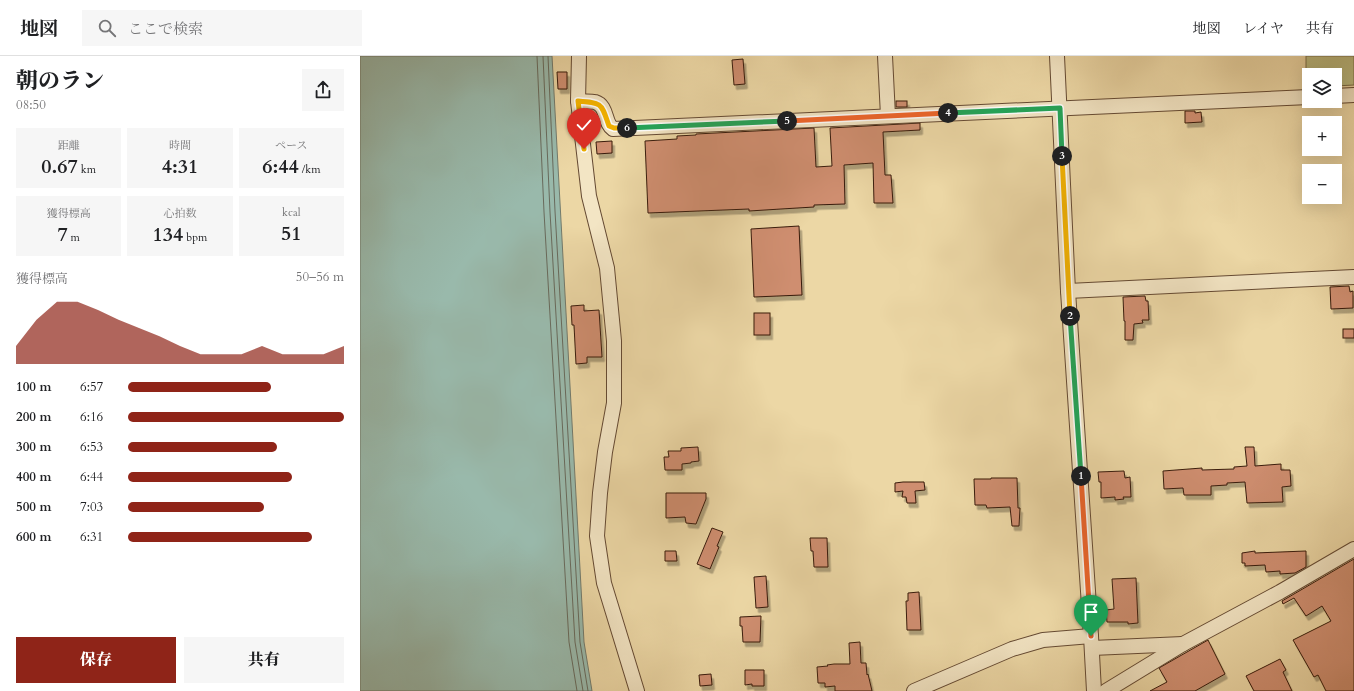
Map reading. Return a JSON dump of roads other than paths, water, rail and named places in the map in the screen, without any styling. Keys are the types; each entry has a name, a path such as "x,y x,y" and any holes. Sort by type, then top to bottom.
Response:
{"street":[{"path":"578,56 578,101 589,196 607,268 614,341 614,403 605,452 600,493 598,536 604,583 637,691"},
{"path":"885,56 888,116"},
{"path":"1057,56 1068,291 1094,691"},
{"path":"1342,96 1354,95"},
{"path":"578,101 596,102 603,107 609,126 614,128 1302,97"},
{"path":"1068,291 1354,277"},
{"path":"1106,691 1183,644 1280,592 1354,549"},
{"path":"914,691 1012,650 1043,640 1183,644"}],"water":[{"path":"360,56 552,56 584,642 592,691 360,691"}]}
